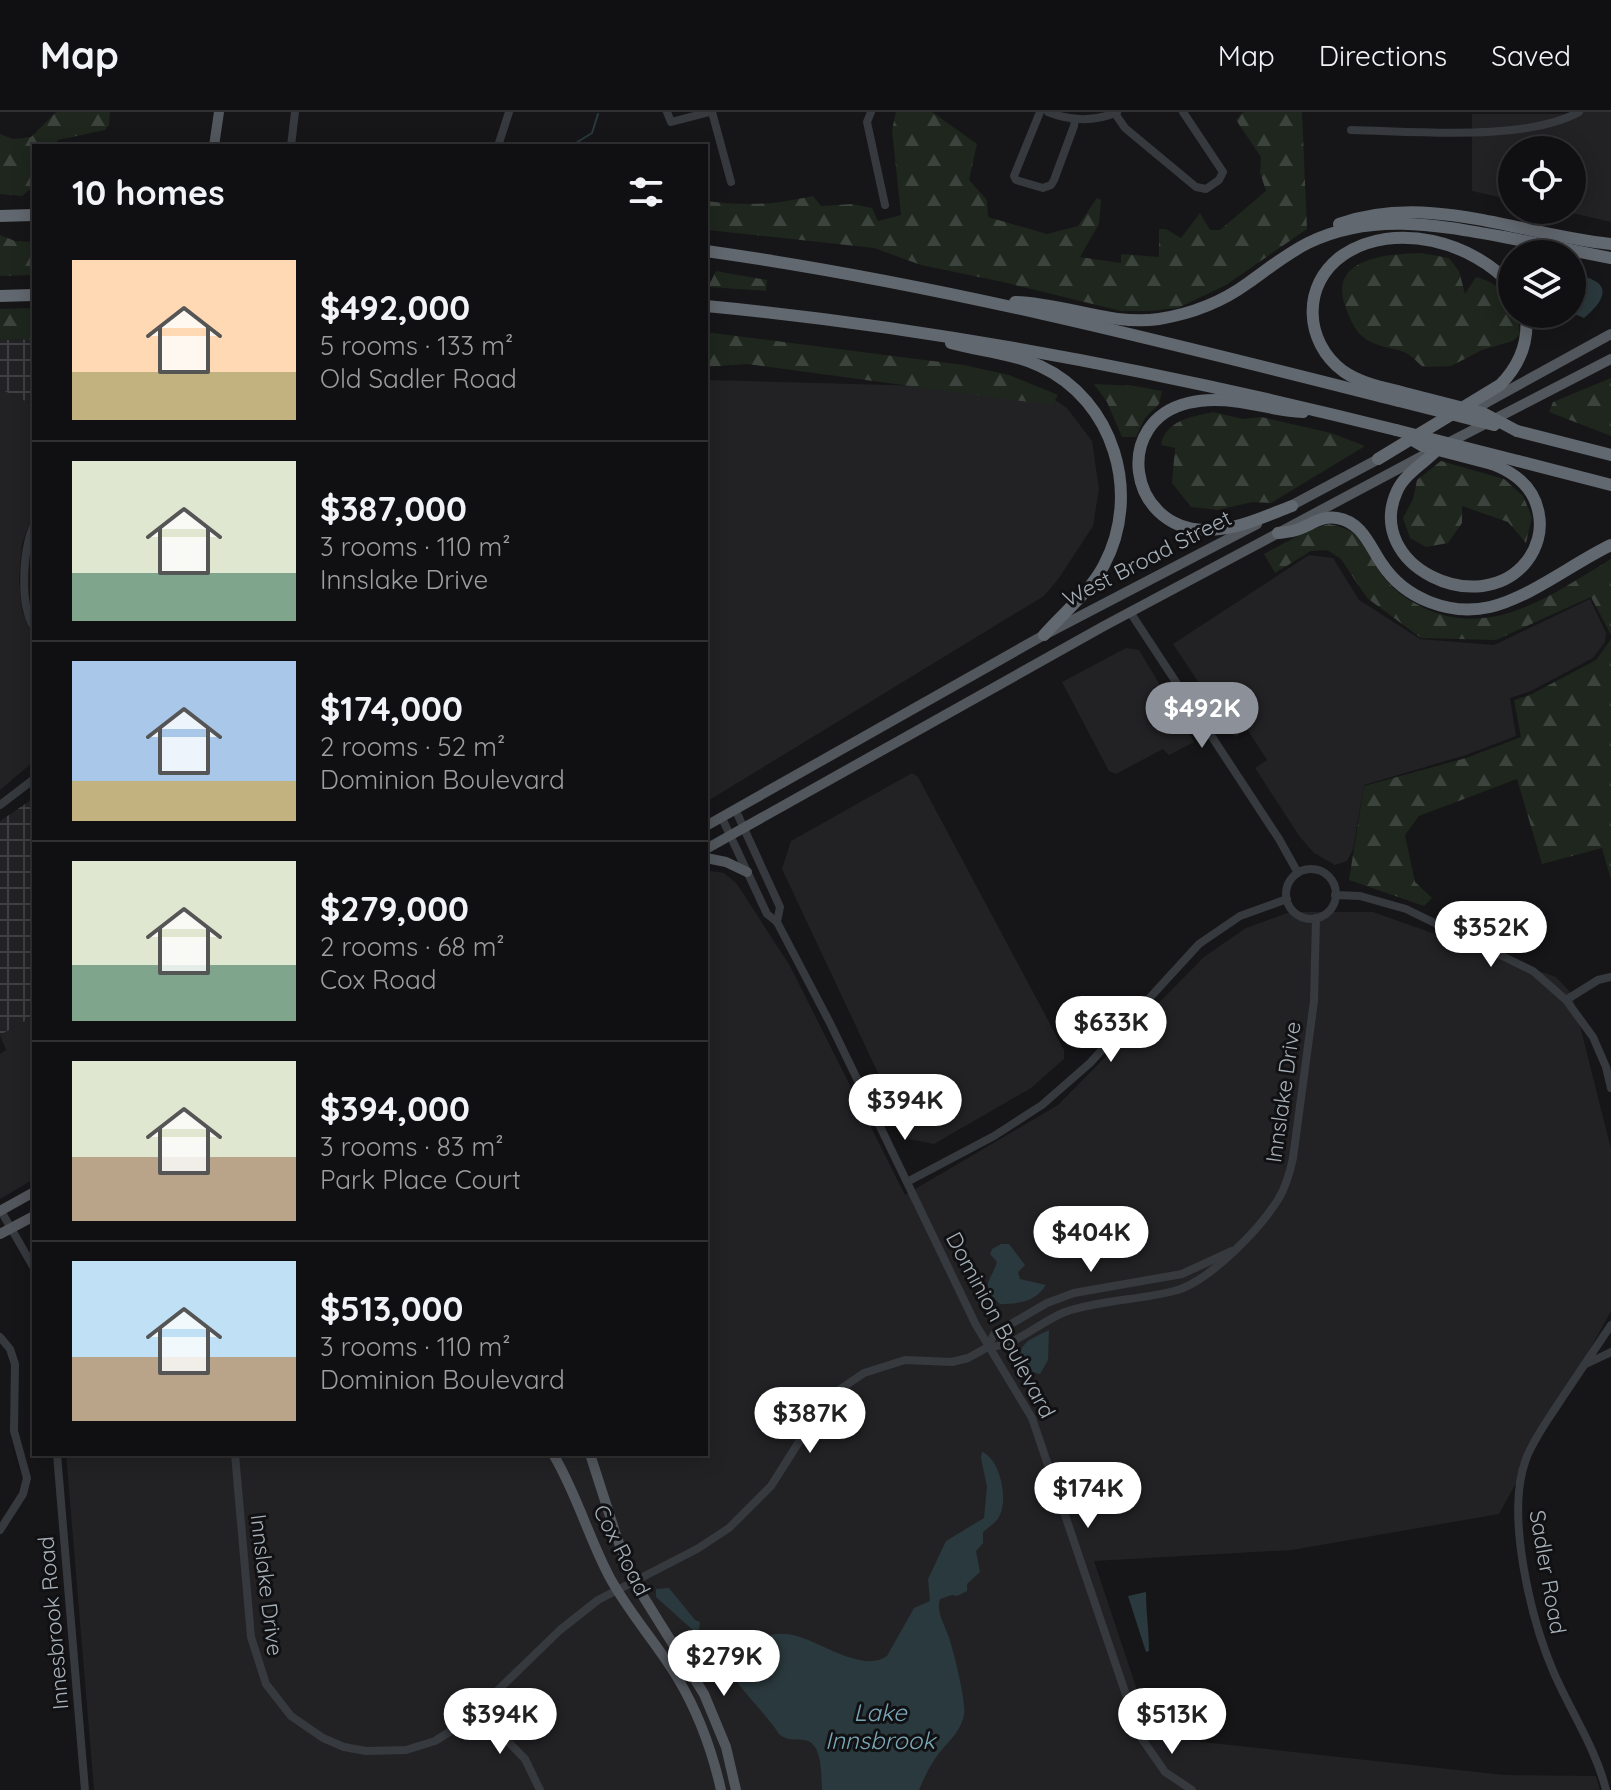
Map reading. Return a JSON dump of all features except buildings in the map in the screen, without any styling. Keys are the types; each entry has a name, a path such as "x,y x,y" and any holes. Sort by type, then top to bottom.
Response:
{"highway":[{"path":"992,301 1040,302 1121,320 1158,319 1217,301 1247,284 1315,234 1340,223 1381,213 1444,213 1611,244"},
{"path":"0,216 32,215"},
{"path":"1281,257 1341,231 1402,222 1439,225 1611,258"},
{"path":"1400,397 1348,374 1331,359 1318,341 1313,325 1313,301 1321,280 1334,263 1350,251 1373,243 1429,241 1473,255 1498,272"},
{"path":"708,251 992,301 1400,397 1611,455"},
{"path":"0,296 32,295"},
{"path":"708,306 898,328 1107,363 1334,414 1611,485"},
{"path":"898,328 969,348 1014,356 1042,367 1067,383 1088,403 1111,440 1120,478 1120,517 1115,540 1092,583 1044,635"},
{"path":"1378,459 1500,385 1521,356 1527,328"},
{"path":"1292,506 1241,526 1224,529 1194,529 1177,525 1156,510 1142,488 1138,468 1143,440 1162,416 1179,406 1204,400 1228,400 1284,411 1334,414"},
{"path":"1396,430 1423,446 1492,464 1519,478 1533,496 1540,522 1535,548 1520,568 1500,581 1470,587 1443,582 1423,572 1405,556 1394,536 1391,515 1396,493 1403,481 1439,448"},
{"path":"1278,533 1296,530 1329,517 1344,520 1360,530 1383,567 1409,591 1441,606 1462,609 1487,608 1515,598 1611,545"}],"main road":[{"path":"214,144 219,112"},
{"name":"West Broad Street","path":"708,825 1044,635 1493,400 1611,334"},
{"name":"West Broad Street","path":"708,848 1130,612 1611,359"},
{"path":"708,858 726,862 747,872"},
{"path":"0,1211 32,1193"},
{"path":"0,1234 32,1217"},
{"name":"Cox Road","path":"554,1456 616,1589 669,1665 693,1706 721,1790"},
{"name":"Cox Road","path":"591,1456 633,1580 704,1694 726,1747 736,1790"}],"street":[{"path":"291,144 295,112"},
{"path":"499,144 509,112"},
{"path":"667,112 671,122 711,112 731,182"},
{"path":"871,112 867,122 885,205"},
{"path":"1040,112 1014,176 1016,180 1043,188 1054,180 1075,119"},
{"path":"1048,112 1075,119 1090,119 1115,112 1125,128 1196,187 1206,189 1219,180 1223,172 1185,113"},
{"path":"1351,130 1478,131 1532,128 1577,113"},
{"path":"32,529 25,556 26,608 32,622"},
{"path":"1130,612 1279,839 1298,873"},
{"path":"0,805 32,781"},
{"name":"Dominion Boulevard","path":"736,811 780,907 777,922"},
{"name":"Dominion Boulevard","path":"722,818 767,914 777,922 830,1023 988,1347 1037,1430 1140,1736 1165,1772 1192,1790"},
{"path":"1312,869 1322,872 1332,882 1335,895 1328,912 1316,918 1297,915 1287,899 1288,884 1298,873 1312,869"},
{"path":"1335,895 1377,900 1406,909 1533,971 1566,1000 1593,1037 1611,1088"},
{"path":"907,1182 994,1136 1042,1105 1090,1063 1199,944 1240,916 1287,899"},
{"name":"Innslake Drive","path":"235,1456 251,1637 259,1670 284,1709 312,1732 355,1749 381,1752 406,1750 435,1741 465,1722 572,1619 616,1589 713,1539 745,1514 785,1468 823,1404 864,1373 889,1364 925,1360 959,1361 988,1347 1002,1347 1047,1320 1079,1308 1187,1287 1209,1274 1270,1212 1290,1174 1314,1001 1316,918"},
{"path":"1566,1000 1598,980 1611,977"},
{"path":"0,1211 32,1265"},
{"name":"Innslake Drive","path":"988,1347 994,1334 1063,1297 1182,1274 1232,1251"},
{"name":"Sadler Road","path":"1606,1790 1599,1766 1554,1674 1534,1619 1522,1550 1518,1500 1521,1474 1533,1444 1611,1325"},
{"path":"0,1337 10,1349 15,1364 14,1431 27,1478 23,1494 0,1530"},
{"path":"1585,1364 1611,1352"},
{"name":"Innesbrook Road","path":"57,1456 85,1790"},
{"path":"477,1710 525,1759 540,1790"}],"shaded area":[{"path":"1611,112 1611,222 1586,216 1586,136 1498,136 1498,197 1472,191 1472,114"},
{"path":"32,339 32,404 0,389 0,340"},
{"path":"708,380 1039,389 1067,408 1092,441 1099,489 1093,526 1044,596 708,801"},
{"path":"0,389 32,404 32,517 22,544 19,580 22,611 32,634 32,763 0,790"},
{"path":"1309,555 1333,558 1359,600 1420,639 1494,645 1590,599 1606,633 1605,642 1593,658 1531,691 1510,698 1516,736 1466,755 1364,785 1353,849 1347,861 1335,865 1314,853 1300,837 1255,768 1267,760 1247,729 1235,737 1173,644"},
{"path":"1126,648 1139,650 1194,742 1169,755 1163,749 1116,774 1109,771 1062,682"},
{"path":"912,773 918,777 1064,1050 1064,1059 1031,1088 934,1144 909,1139 782,869 791,841"},
{"path":"32,799 32,1017 0,1035 0,821"},
{"path":"708,873 724,873 737,884 790,966 905,1195 1058,1105 1204,957 1246,928 1290,912 1373,912 1556,977 1572,994 1611,1149 1611,1311 1499,1514 1292,1550 1094,1561 1137,1690 1145,1693 1175,1739 1504,1775 1596,1776 1600,1790 94,1790 66,1456 708,1456"},
{"path":"32,1017 32,1180 0,1199 0,1054 6,1050 0,1035"}],"green space":[{"path":"56,112 110,112 109,125 105,130 58,140 55,144 32,144 32,188 22,196 0,194 0,134 13,139 31,137"},
{"path":"896,112 932,112 977,144 969,180 987,200 988,217 1047,234 1078,226 1097,198 1101,200 1099,224 1080,257 1121,263 1121,254 1159,257 1159,229 1166,229 1181,238 1200,213 1210,230 1220,230 1266,191 1260,172 1261,157 1236,120 1243,112 1302,112 1307,229 1226,285 1178,308 1149,311 1121,311 921,265 874,248 708,230 708,201 760,204 813,196 821,206 852,204 872,208 878,221 901,215 892,130"},
{"path":"0,235 15,241 32,242 32,275 0,276"},
{"path":"1421,253 1449,258 1459,271 1465,294 1476,277 1487,280 1498,288 1498,328 1519,328 1520,334 1513,341 1482,350 1451,366 1423,367 1404,352 1363,337 1345,305 1342,289 1345,277 1365,261"},
{"path":"716,271 767,280 766,291 708,287"},
{"path":"32,308 32,339 0,340 0,309"},
{"path":"708,332 964,365 1009,375 1058,395 1052,405 747,364 708,367"},
{"path":"1611,378 1611,436 1549,412 1553,402"},
{"path":"1094,384 1162,391 1159,404 1145,418 1136,437 1122,437 1107,402"},
{"path":"1213,412 1243,419 1261,417 1331,433 1365,446 1271,503 1252,502 1218,510 1191,507 1172,483 1175,448 1161,445 1174,425"},
{"path":"1441,461 1504,479 1523,496 1532,517 1526,543 1508,522 1462,506 1462,523 1448,543 1426,547 1410,538 1403,518 1413,499 1417,480"},
{"path":"1329,524 1343,528 1360,539 1379,571 1400,593 1426,609 1451,617 1476,619 1523,608 1546,598 1611,559 1611,635 1591,597 1496,640 1421,638 1367,598 1341,559 1327,550 1311,551 1275,573 1264,554 1309,530"},
{"path":"1611,639 1611,880 1602,848 1542,864 1517,779 1419,816 1405,835 1415,882 1432,898 1424,906 1349,880 1364,786 1466,758 1521,737 1514,700 1530,695 1596,660"}],"water":[{"path":"1586,277 1600,284 1602,290 1602,296 1586,316"},
{"path":"1001,1244 1009,1244 1025,1265 1018,1272 1020,1279 1046,1285 1037,1295 1019,1302 1000,1304 993,1298 988,1283 997,1262 990,1254"},
{"path":"1049,1330 1048,1360 1040,1374 1035,1373 1023,1364 1021,1349"},
{"name":"Lake Innsbrook","path":"982,1452 989,1456 999,1472 1003,1493 1001,1513 983,1532 983,1543 976,1551 980,1572 967,1584 967,1591 940,1599 939,1604 962,1688 962,1722 931,1765 919,1790 822,1790 820,1760 815,1747 810,1742 788,1739 779,1734 722,1660 716,1636 741,1640 788,1634 855,1659 878,1660 887,1656 914,1608 930,1601 928,1579 946,1541 984,1518 987,1487"},
{"path":"669,1588 700,1622 699,1630 695,1632 656,1597 656,1589"},
{"path":"1146,1592 1149,1651 1146,1652 1128,1596"}],"waterway":[{"path":"574,144 592,133 598,114"}]}
